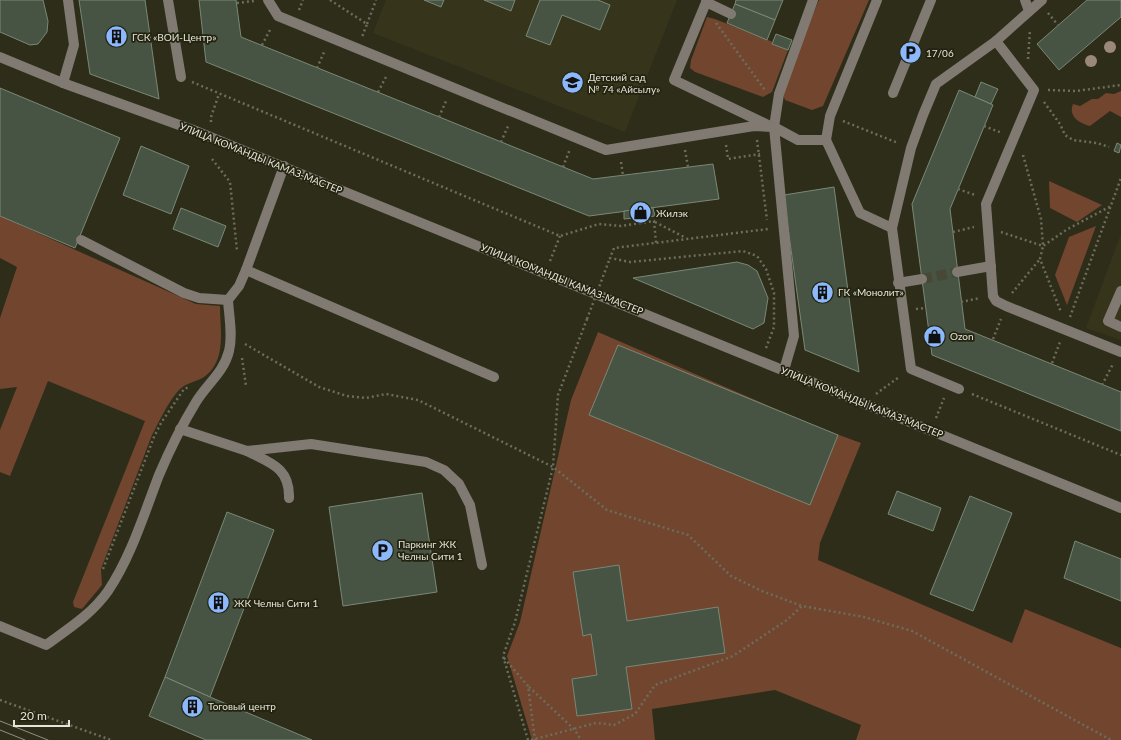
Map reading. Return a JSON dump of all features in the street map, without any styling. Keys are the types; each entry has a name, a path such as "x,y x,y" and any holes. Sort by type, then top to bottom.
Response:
{"street":[{"path":"63,83 74,44 68,0"},
{"path":"168,0 181,77"},
{"path":"268,0 278,16 606,150 754,126 774,127"},
{"path":"784,370 794,336 774,127 779,94 813,0"},
{"path":"878,0 830,116 826,140 860,213 892,228"},
{"path":"893,93 931,0"},
{"path":"1025,0 1030,9"},
{"path":"959,389 911,369 898,283 892,228 912,148 923,115 936,84 996,41 1030,9 1042,0"},
{"path":"731,14 706,1 674,80 774,127 798,140 826,140"},
{"path":"996,41 1034,90 986,204 993,296 996,301 1006,306 1066,328 1120,352"},
{"name":"УЛИЦА КОМАНДЫ КАМАЗ-МАСТЕР","path":"0,57 63,83 193,130 284,166 1121,508"},
{"path":"0,626 46,645 90,613 107,593 117,578 180,430 200,396 216,377 228,352 231,333 228,300 239,286 246,270 284,166"},
{"path":"81,240 184,293 199,298 228,300"},
{"path":"957,272 991,266"},
{"path":"246,270 494,376"},
{"path":"898,283 922,279"},
{"path":"1121,291 1108,322 1121,327"},
{"path":"180,430 247,451 272,464 285,475 289,487 289,498"},
{"path":"247,451 311,444 426,462 444,470 459,484 470,505 482,565"}],"path":[{"path":"237,3 259,0"},
{"path":"330,0 367,24"},
{"path":"358,49 376,0"},
{"path":"706,1 716,25 767,92"},
{"path":"1026,80 1030,9"},
{"path":"262,45 278,16"},
{"path":"316,68 331,37"},
{"path":"378,92 393,63"},
{"path":"181,77 560,236 600,224 621,226 654,222 686,239"},
{"path":"1034,90 1076,91 1121,85"},
{"path":"439,117 453,87"},
{"path":"1034,90 1050,109 1065,135 1073,140 1086,141 1109,147"},
{"path":"211,124 211,117 219,94"},
{"path":"501,142 514,112"},
{"path":"830,116 912,148"},
{"path":"754,126 760,154 760,166 768,229 614,248 558,395 553,467 515,622 503,656 530,740 575,730 596,723 614,725 635,714 655,685 733,656 787,620 802,606"},
{"path":"723,131 728,159 760,154"},
{"path":"993,339 1008,297 1040,259 1043,246 1041,219 1024,165 1022,148 1014,138"},
{"path":"1052,363 1121,178"},
{"path":"1043,246 1066,230 1111,206"},
{"path":"654,222 656,243"},
{"path":"953,232 987,226 1043,246"},
{"path":"546,273 560,236"},
{"path":"610,258 630,262 743,251 758,256 766,269 774,293 774,326 761,361"},
{"path":"1040,259 1066,328"},
{"path":"961,302 993,296"},
{"path":"240,341 319,387 347,396 366,398 386,394 418,400 553,467 607,510 688,535 731,576 762,591 802,606 864,617 912,631 1111,740"},
{"path":"1102,384 1120,352"},
{"path":"866,403 883,387 911,369"},
{"path":"932,430 949,384"},
{"path":"959,389 1121,455"},
{"path":"503,656 528,686 575,730 581,740"},
{"path":"528,686 535,739"},
{"path":"0,700 111,740"}],"shaded area":[{"name":"Детский сад № 74 «Айсылу»","path":"386,0 677,0 625,132 373,33"},
{"path":"819,0 869,0 823,106 812,110 785,100 781,89"},
{"path":"707,17 773,42 772,44 788,50 772,92 763,97 695,72 690,68 691,60"},
{"path":"1121,91 1121,117 1110,111 1090,126 1078,121 1073,115 1073,104 1080,106 1092,99 1098,99 1106,93 1114,94"},
{"path":"1049,181 1102,205 1077,222 1050,208"},
{"path":"0,216 196,304 220,306 221,344 216,363 204,377 181,388 164,411 152,435 101,569 102,585 82,609 74,607 73,602 145,421 48,381 10,476 0,472 0,430 17,387 0,389 0,318 17,267 0,258"},
{"path":"1096,226 1067,305 1055,275 1069,237"},
{"path":"1121,234 1121,340 1086,328"},
{"path":"598,332 820,428 861,443 820,543 818,560 1012,643 1025,609 1121,648 1121,740 856,740 861,725 775,690 652,709 655,740 532,740 507,656 520,622 571,400"}],"building":[{"path":"0,0 43,0 48,21 47,32 38,44 30,45 0,32"},
{"name":"ГСК «ВОИ-Центр»","path":"79,0 145,0 159,99 90,74"},
{"path":"199,0 236,0 241,37 593,179 713,164 719,199 589,216 206,62"},
{"path":"424,0 444,0 441,7"},
{"path":"484,0 515,0 511,11"},
{"path":"540,0 598,0 610,5 600,30 562,15 550,45 526,36"},
{"path":"736,0 783,0 775,20 735,4"},
{"path":"1087,0 1121,0 1121,17 1059,70 1037,44"},
{"path":"735,4 775,20 767,40 727,23"},
{"path":"776,34 792,40 788,50 772,44"},
{"path":"981,82 998,89 991,104 975,97"},
{"path":"0,88 120,138 75,248 0,216"},
{"path":"959,90 993,105 950,209 965,329 1121,392 1121,431 932,355 912,204"},
{"path":"1117,143 1121,145 1119,153 1114,151"},
{"path":"141,146 189,166 171,214 123,195"},
{"name":"ГК «Монолит»","path":"834,187 859,372 805,350 789,235 784,195"},
{"path":"181,208 226,226 218,247 173,229"},
{"path":"653,208 655,216 624,219 624,211"},
{"path":"737,262 748,265 757,271 768,298 764,323 753,329 633,278"},
{"path":"618,345 838,435 810,505 589,415"},
{"path":"897,491 941,508 933,531 888,514"},
{"name":"Паркинг ЖК Челны Сити 1","path":"422,493 437,592 343,606 329,507"},
{"path":"970,496 1012,513 973,611 930,594"},
{"name":"ЖК Челны Сити 1","path":"227,512 274,530 210,697 165,677"},
{"path":"1075,541 1121,559 1121,601 1064,578"},
{"path":"619,565 627,621 718,607 725,653 626,667 632,709 577,716 572,679 597,675 591,634 583,636 573,572"},
{"name":"Тоговый центр","path":"165,677 312,740 206,740 149,716"}],"tunnel":[{"path":"922,279 957,272"}],"tram line":[{"path":"0,721 48,740"},
{"path":"0,730 25,740"}],"place":[{"name":"ГСК «ВОИ-Центр»","path":"117,37"},
{"name":"17/06","path":"910,53"},
{"name":"Детский сад № 74 «Айсылу»","path":"572,83"},
{"name":"Жилэк","path":"640,213"},
{"name":"ГК «Монолит»","path":"823,292"},
{"name":"Ozon","path":"934,336"},
{"name":"Паркинг ЖК Челны Сити 1","path":"383,550"},
{"name":"ЖК Челны Сити 1","path":"219,603"},
{"name":"Тоговый центр","path":"193,706"}]}
